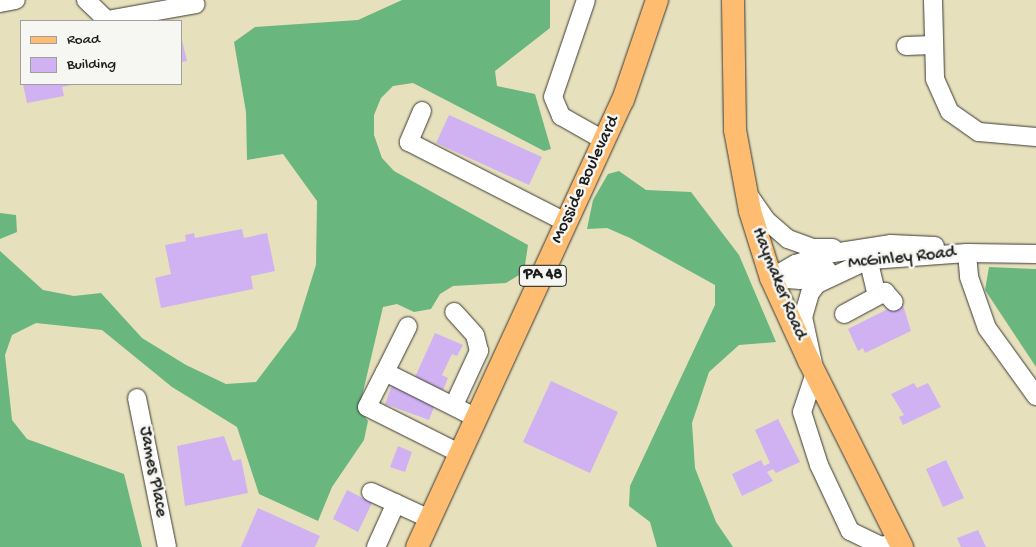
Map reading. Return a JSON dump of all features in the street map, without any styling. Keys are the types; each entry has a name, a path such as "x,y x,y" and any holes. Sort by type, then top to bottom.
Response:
{"main road":[{"name":"Mosside Boulevard","path":"417,547 604,141 657,0"},
{"name":"Haymaker Road","path":"736,6 732,89 745,190 772,278 814,373 900,544"}],"street":[{"path":"0,3 16,0"},
{"path":"86,0 107,20 196,4"},
{"path":"586,0 553,97 561,116 604,141"},
{"path":"933,0 938,91 958,120 999,137 1036,137"},
{"path":"906,46 934,44"},
{"path":"422,111 409,142 567,223"},
{"path":"745,190 776,230 801,245 867,254"},
{"path":"967,253 969,277 987,328 1036,396"},
{"path":"867,254 877,296"},
{"path":"867,254 817,284 810,293 804,317 814,373 802,412 837,507 850,532 867,542 881,546 900,544"},
{"name":"McGinley Road","path":"772,278 801,280 867,254 1036,254"},
{"path":"844,314 888,292 894,302"},
{"path":"454,312 475,335 479,351 454,405"},
{"path":"408,326 367,406 461,454"},
{"path":"385,372 478,418"},
{"name":"James Place","path":"137,398 167,547"},
{"path":"371,492 430,519"},
{"path":"376,547 396,503"}],"green space":[{"path":"402,0 550,0 550,28 495,71 497,86 535,94 551,149 544,151 413,83 393,86 381,98 374,115 374,135 382,158 394,171 528,245 524,272 506,283 453,286 440,294 431,309 414,312 397,304 383,307 359,409 368,421 364,440 332,487 318,521 259,494 237,427 172,387 102,330 36,323 12,335 5,355 12,420 27,439 124,474 142,547 0,547 0,251 43,290 74,296 101,293 142,338 186,365 226,384 256,382 296,329 316,265 317,201 283,154 247,160 246,112 234,42 255,27 358,20"},
{"path":"619,171 646,190 691,192 739,255 776,342 739,345 709,372 692,423 695,468 716,522 733,547 657,547 650,522 629,506 630,486 715,305 715,285 630,238 607,228 587,229 593,200 608,174"},
{"path":"0,213 16,215 17,232 0,239"},
{"path":"989,267 1036,269 1036,367 985,290"}],"building":[{"path":"182,40 187,61 182,62"},
{"path":"23,85 72,85 62,87 64,96 27,103"},
{"path":"449,115 542,157 529,185 436,143"},
{"path":"242,229 244,238 267,233 275,271 251,276 253,289 161,308 155,278 171,274 165,245 186,241 185,235 194,233 195,238"},
{"path":"902,302 911,331 865,353 863,348 858,351 848,329"},
{"path":"435,333 463,345 457,356 452,354 442,375 448,378 443,390 415,377"},
{"path":"551,381 618,412 590,473 523,442"},
{"path":"914,383 917,388 928,383 941,407 903,425 899,417 904,415 891,394"},
{"path":"392,385 436,402 429,420 385,404"},
{"path":"778,419 800,462 776,473 773,469 767,472 773,481 742,496 732,474 761,460 764,466 770,463 755,430"},
{"path":"224,436 233,461 241,459 248,493 185,506 177,446"},
{"path":"398,446 412,452 405,472 390,467"},
{"path":"946,460 964,498 943,507 926,469"},
{"path":"347,490 372,503 358,532 333,519"},
{"path":"258,508 320,536 315,547 241,547"},
{"path":"978,530 986,547 961,547 957,538"}]}
